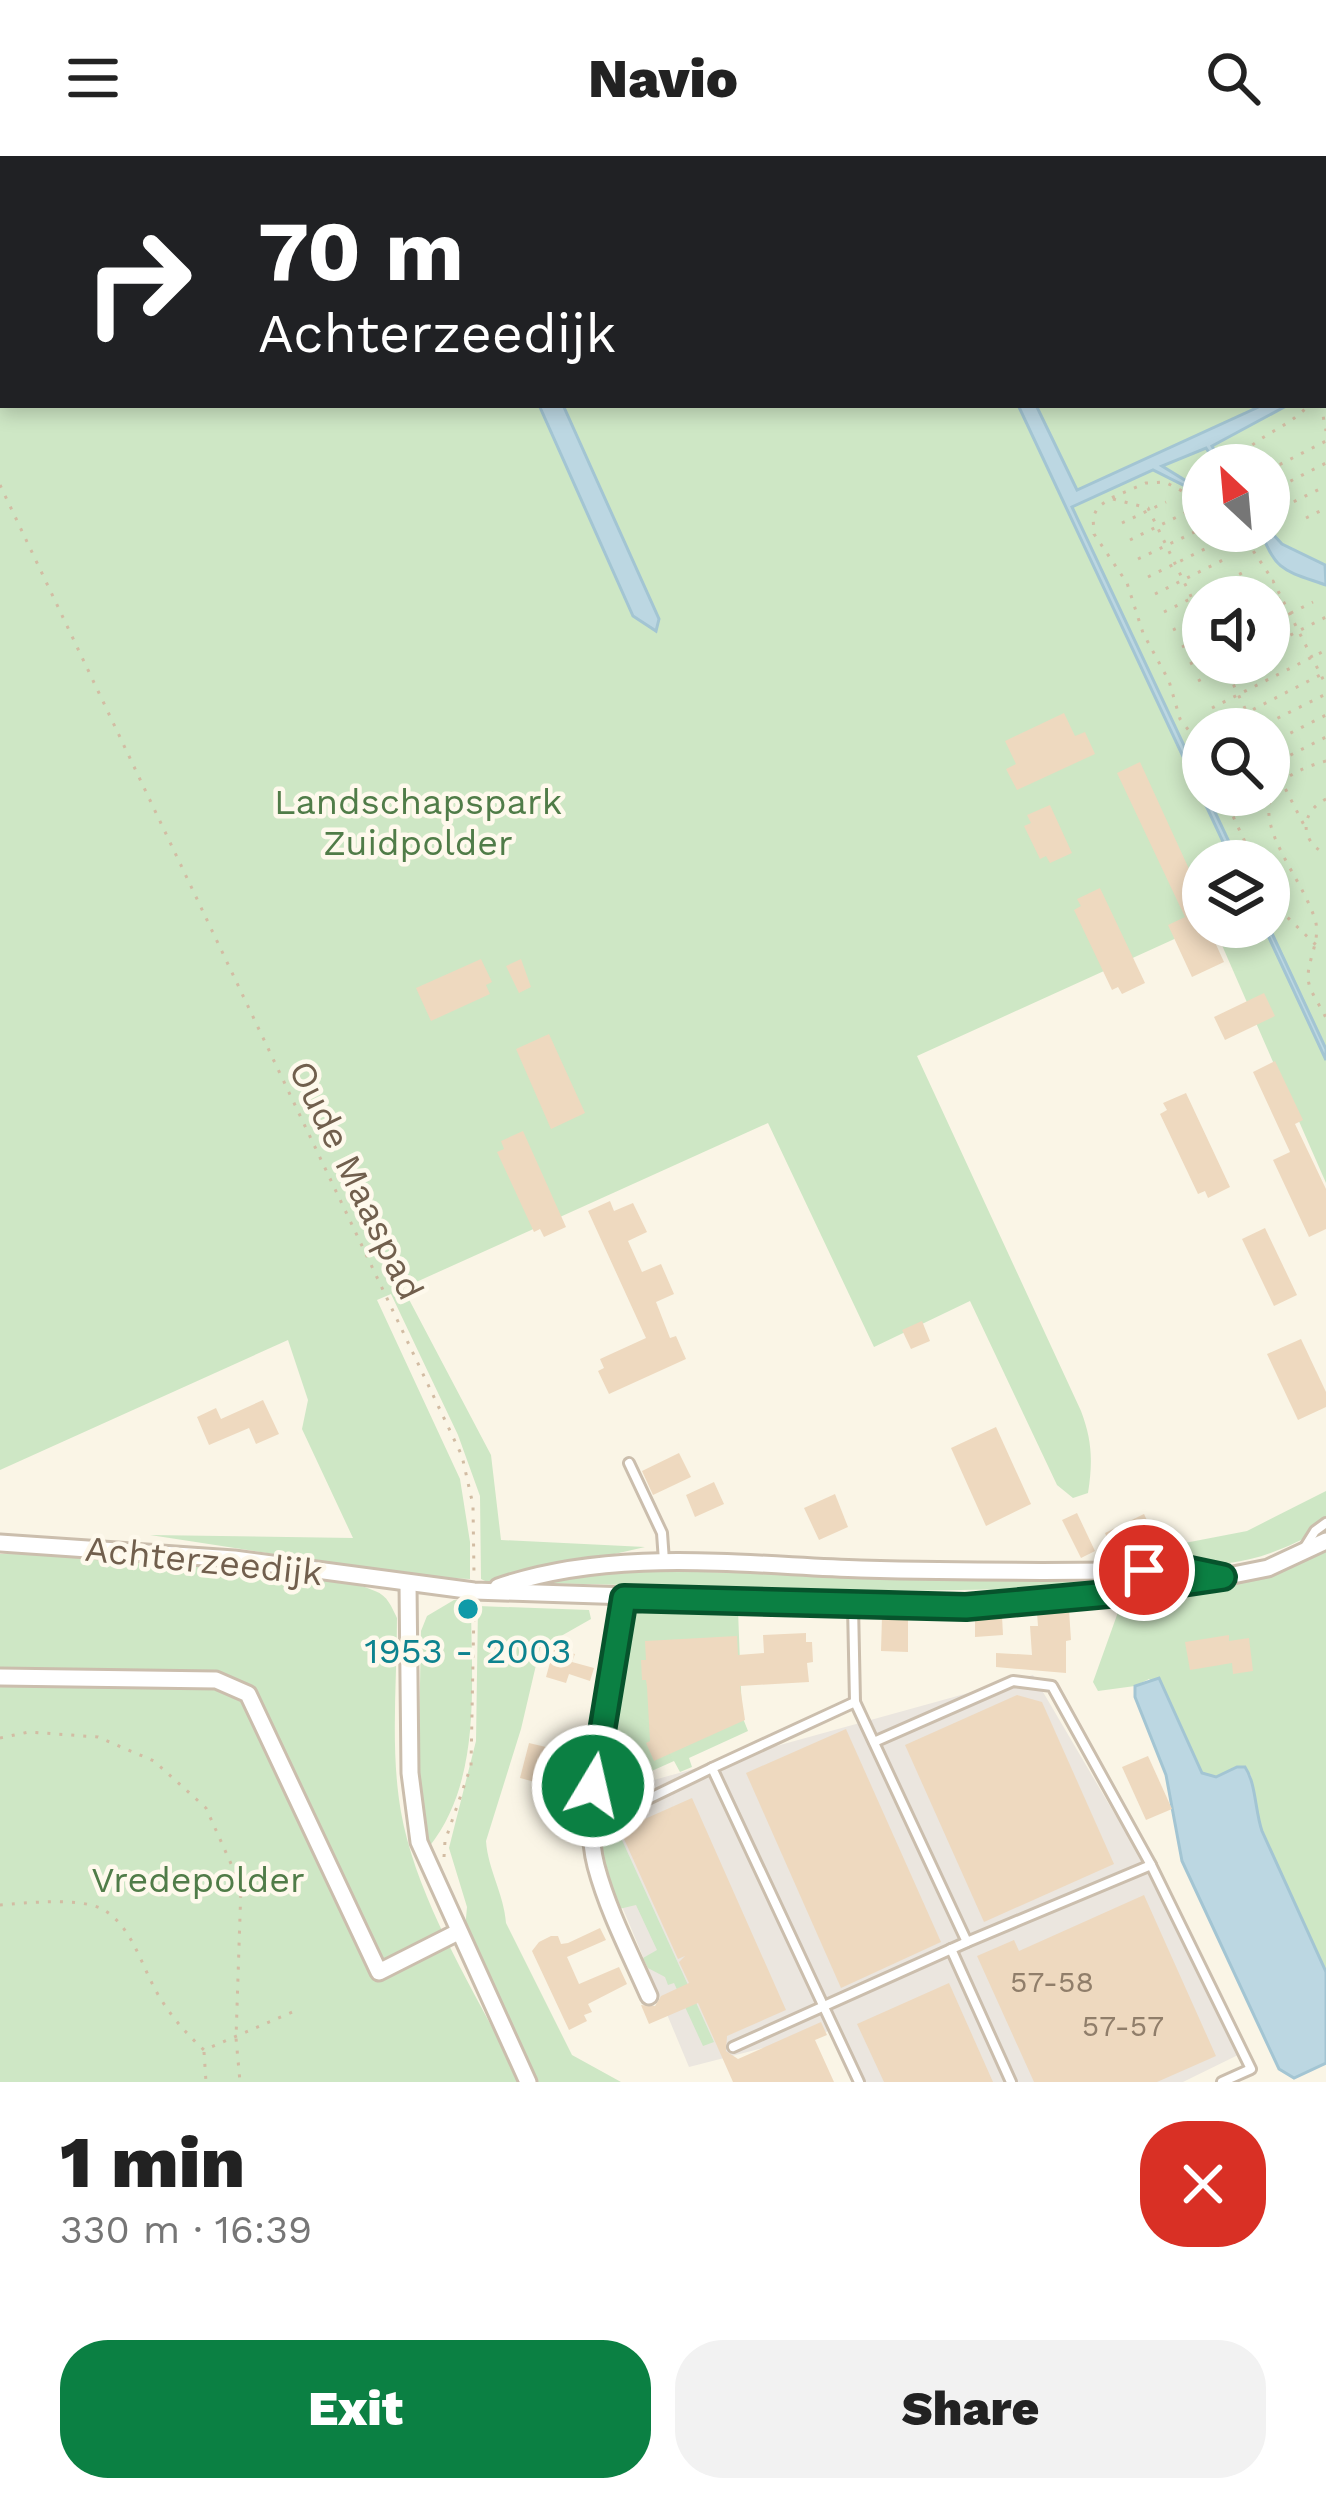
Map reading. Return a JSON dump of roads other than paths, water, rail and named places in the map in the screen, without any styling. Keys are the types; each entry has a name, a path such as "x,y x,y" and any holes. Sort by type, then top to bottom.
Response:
{"street":[{"name":"Achterzeedijk","path":"0,1544 234,1558 480,1591 966,1607 1032,1603 1223,1577 1268,1568 1326,1540"},
{"name":"Achterzeedijk","path":"480,1591 625,1562 1012,1574 1190,1570 1223,1577"},
{"path":"408,1584 412,1804 419,1842 528,2082"},
{"path":"624,1598 589,1821 608,1905 649,1996"},
{"path":"0,1676 216,1680 248,1694 379,1972 458,1932"}],"lane":[{"path":"629,1463 662,1533 664,1562"},
{"path":"1302,1554 1326,1523"},
{"path":"853,1605 855,1702 967,1942"},
{"path":"874,1742 1013,1681 1052,1686 1151,1865 1251,2069 1222,2082"},
{"path":"613,1816 855,1702"},
{"path":"712,1768 859,2082"},
{"path":"733,2048 1151,1865"},
{"path":"951,1949 1011,2082"}],"water":[{"path":"540,408 564,408 659,619 656,631 633,616"},
{"path":"1019,408 1037,408 1077,490 1256,408 1282,408 1216,444 1182,444 1182,458 1162,466 1182,478 1182,484 1153,470 1072,507 1182,741 1182,754"},
{"path":"1290,548 1325,565 1326,585 1292,573 1271,555 1290,552"},
{"path":"1211,816 1217,816 1228,840 1222,840"},
{"path":"1274,948 1279,948 1326,1049 1326,1060"},
{"path":"1159,1678 1202,1773 1216,1777 1245,1767 1262,1831 1326,1972 1326,2063 1294,2078 1279,2069 1182,1861 1166,1775 1135,1697 1135,1686"}],"place":[{"name":"1953 - 2003","path":"468,1609"}],"park label":[{"name":"Landschapspark Zuidpolder","path":"418,822"},
{"name":"Vredepolder","path":"198,1879"}]}
